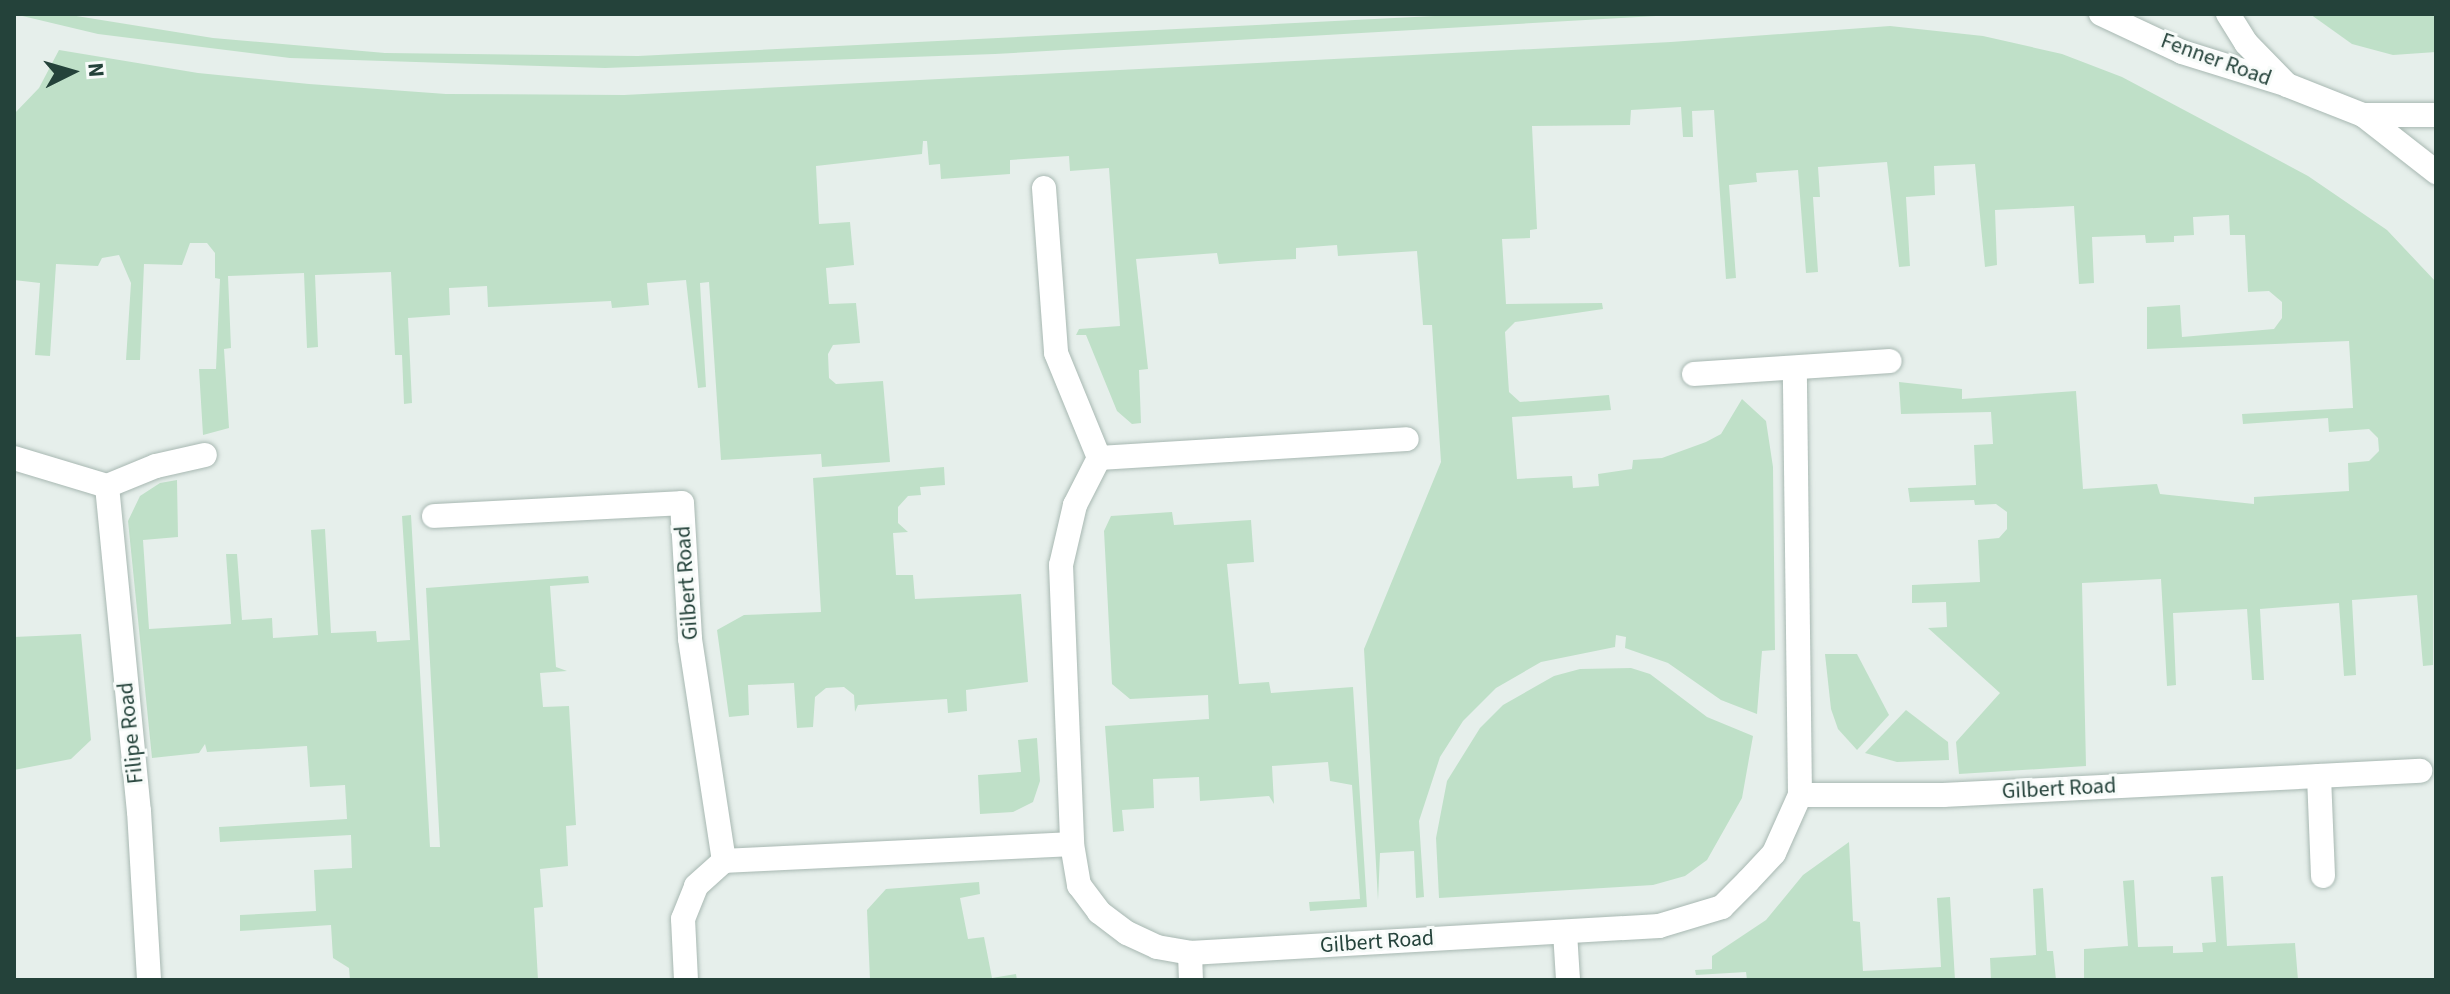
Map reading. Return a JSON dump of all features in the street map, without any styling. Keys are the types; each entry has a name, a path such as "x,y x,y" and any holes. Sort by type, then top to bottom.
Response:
{"street":[{"name":"Fenner Road","path":"2101,14 2182,52 2287,85 2363,115"},
{"path":"2228,14 2246,43 2287,85"},
{"path":"2363,115 2436,115"},
{"path":"2363,115 2436,172"},
{"path":"1044,188 1056,353 1099,458 1407,439"},
{"path":"1694,374 1890,361"},
{"name":"Gilbert Road","path":"1099,458 1075,505 1061,565 1072,844 1079,885 1099,912 1157,947 1190,953 1659,926 1722,907 1774,853 1800,795 1795,368"},
{"path":"14,458 107,486 156,466 205,455"},
{"name":"Filipe Road","path":"107,486 139,811 149,980"},
{"name":"Gilbert Road","path":"434,516 682,503 690,639 724,861"},
{"name":"Gilbert Road","path":"1800,795 1943,795 2420,771"},
{"path":"2319,776 2323,876"},
{"path":"686,980 683,919 696,886 724,861 1072,844"},
{"path":"1565,932 1568,980"},
{"path":"1190,953 1191,980"}],"green space":[{"path":"14,14 64,14 213,38 385,53 638,56 1474,14 1691,14 995,54 605,68 290,58 98,34"},
{"path":"2310,14 2436,14 2436,52 2393,55 2352,44"},
{"path":"1890,26 1983,36 2062,54 2122,77 2308,176 2387,230 2436,282 2433,665 2423,666 2417,595 2352,600 2356,675 2344,676 2339,603 2260,609 2264,680 2252,680 2247,609 2173,613 2176,685 2167,686 2161,579 2082,583 2086,766 1959,774 1956,742 2000,693 1928,628 1947,627 1946,602 1912,603 1912,585 1980,582 1978,540 1999,538 2007,529 2007,512 1996,504 1975,505 1974,500 1910,502 1908,488 1976,485 1974,445 1993,444 1991,412 1901,414 1899,382 1962,389 1962,399 2076,391 2083,489 2157,484 2160,494 2254,504 2254,497 2349,491 2348,463 2369,461 2379,451 2378,438 2369,429 2329,432 2328,418 2243,424 2242,414 2353,408 2349,341 2147,349 2147,307 2180,305 2182,337 2274,329 2282,318 2282,302 2269,291 2248,292 2245,235 2230,235 2229,215 2193,217 2194,235 2174,236 2174,242 2146,243 2145,235 2092,237 2094,283 2079,284 2074,206 1995,210 1997,265 1985,267 1975,164 1934,166 1935,195 1906,197 1910,266 1899,267 1887,162 1818,167 1820,197 1813,197 1818,272 1806,273 1798,170 1756,173 1757,182 1729,185 1736,278 1726,279 1714,110 1692,111 1693,137 1683,137 1681,107 1631,110 1630,125 1532,126 1537,229 1530,230 1530,238 1502,239 1506,304 1602,303 1603,309 1515,322 1505,332 1509,392 1520,402 1609,395 1611,410 1512,417 1517,479 1572,476 1573,488 1599,486 1598,474 1632,469 1633,460 1662,458 1706,442 1721,434 1742,399 1766,421 1773,467 1775,650 1762,651 1757,714 1721,700 1668,663 1625,648 1626,637 1616,635 1615,647 1541,662 1496,688 1463,721 1440,757 1419,821 1424,897 1416,898 1414,851 1380,853 1378,900 1364,649 1441,462 1432,325 1423,325 1417,251 1338,256 1337,245 1296,248 1296,259 1219,264 1217,253 1136,259 1148,369 1139,370 1141,423 1132,424 1117,411 1086,335 1076,335 1079,329 1120,326 1109,168 1070,171 1069,156 1010,160 1010,174 941,179 940,164 929,165 927,141 923,141 922,154 816,166 819,224 850,222 854,265 826,268 829,304 856,303 860,343 833,345 828,354 829,378 836,384 883,381 890,462 822,467 821,454 721,460 709,282 700,283 706,387 698,388 686,280 647,283 649,305 612,308 611,301 488,307 487,286 449,288 450,315 408,318 412,403 404,404 402,355 395,355 391,272 315,275 318,347 307,348 304,273 228,276 231,348 224,349 229,428 203,435 199,369 216,369 220,279 215,278 215,253 207,243 190,243 182,265 144,264 140,360 126,360 131,283 119,255 102,258 98,266 56,264 50,356 35,355 40,283 14,280 14,114 39,88 59,50 198,73 309,84 446,94 624,95 1671,42"},
{"path":"944,467 945,485 920,487 921,495 908,496 898,507 898,523 908,532 893,533 896,575 913,575 915,599 1021,594 1028,682 966,690 967,711 948,713 947,699 858,705 855,712 854,695 844,687 826,688 815,697 813,727 797,728 794,683 748,685 749,715 729,717 717,630 744,615 821,612 813,478"},
{"path":"177,480 178,537 143,540 149,629 231,624 226,554 237,554 242,620 272,618 273,638 318,635 311,530 325,529 331,633 376,631 377,642 410,640 402,516 411,515 430,847 440,847 426,588 588,576 589,583 550,586 556,667 567,671 540,673 543,707 569,706 576,825 566,826 568,866 540,869 543,907 534,908 538,980 350,980 349,968 333,958 331,925 240,931 240,915 316,911 314,870 352,868 351,835 220,842 219,827 347,819 345,785 310,787 307,746 207,752 205,744 199,753 152,758 128,521 140,496 160,483"},
{"path":"1172,512 1174,525 1251,520 1254,562 1227,564 1239,684 1269,682 1271,693 1353,687 1367,907 1310,911 1309,902 1360,899 1352,785 1330,781 1328,762 1272,766 1274,804 1269,796 1200,801 1199,777 1153,779 1154,808 1122,810 1124,831 1113,832 1105,726 1209,719 1208,695 1130,699 1112,684 1104,531 1111,516"},
{"path":"81,634 91,740 71,759 14,770 14,637"},
{"path":"1825,654 1857,654 1889,715 1857,750 1838,729 1831,709"},
{"path":"1631,668 1650,674 1707,717 1753,736 1742,798 1707,860 1685,876 1653,885 1439,898 1436,838 1447,781 1480,728 1503,705 1554,676 1580,669"},
{"path":"1906,710 1948,742 1949,760 1897,762 1865,753"},
{"path":"1037,738 1040,781 1033,802 1013,812 980,814 978,775 1021,772 1018,740"},
{"path":"1849,842 1853,921 1860,922 1863,971 1941,967 1937,898 1950,897 1955,980 1747,980 1746,972 1696,975 1695,970 1712,969 1712,956 1766,920 1803,875"},
{"path":"2223,876 2227,946 2295,943 2298,980 2084,980 2084,949 2128,946 2123,881 2134,880 2138,947 2173,946 2173,953 2203,952 2202,943 2216,942 2211,877"},
{"path":"979,882 980,894 960,898 968,939 984,937 992,978 1016,974 1017,980 870,980 867,910 886,889"},
{"path":"2043,888 2047,951 2053,951 2056,980 1991,980 1990,958 2036,955 2033,889"}]}
